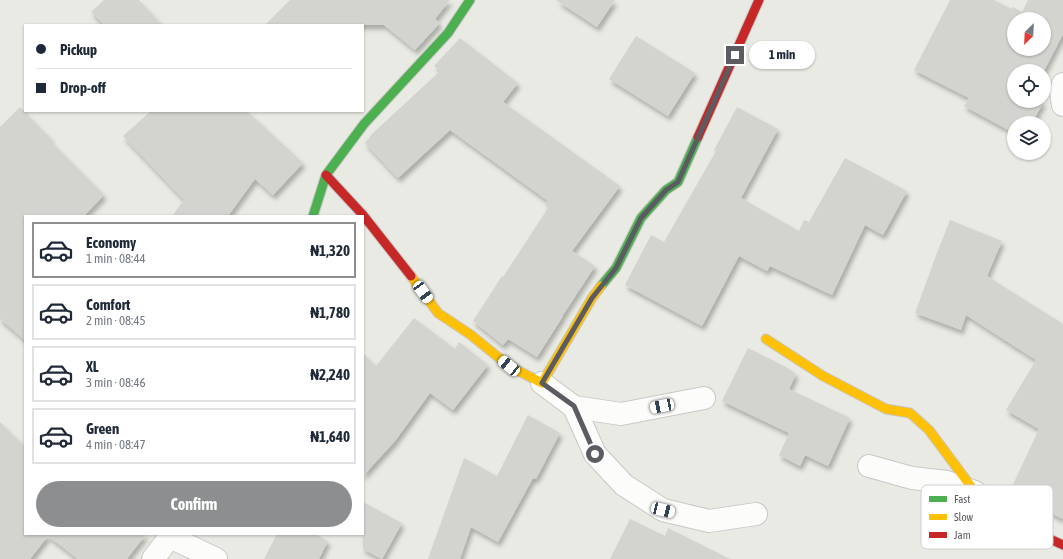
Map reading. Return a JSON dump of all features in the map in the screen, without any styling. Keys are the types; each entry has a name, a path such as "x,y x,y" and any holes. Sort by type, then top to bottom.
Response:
{"street":[{"path":"313,215 326,175 364,124 448,34 470,0"},
{"path":"542,383 592,298 616,268 641,218 666,190 678,182 759,0"},
{"path":"1063,84 1061,92 1063,106"},
{"path":"326,175 363,215"},
{"path":"364,216 408,271 438,312 509,366 542,383 574,406 621,414 704,398"},
{"path":"766,339 823,376 886,410 910,413 929,430 970,485"},
{"path":"574,406 595,454 624,485 663,510 709,522 756,514"},
{"path":"869,466 912,478 947,482 955,485"},
{"path":"153,559 171,535 216,559"},
{"path":"1053,540 1063,545"}],"building":[{"path":"104,0 139,0 161,24 103,24 91,12"},
{"path":"290,0 450,0 435,19 440,23 415,50 384,25 266,24"},
{"path":"556,0 615,0 597,27"},
{"path":"950,0 994,0 1022,12 1028,0 1063,0 1063,34 1048,64 1007,64 1007,108 1040,108 1036,116 1007,116 1007,129 964,106 969,98 914,70"},
{"path":"636,36 695,73 668,116 609,79"},
{"path":"460,38 518,83 503,102 620,186 572,251 595,266 537,357 508,339 503,345 473,321 548,208 545,205 548,201 450,130 398,178 365,143 373,133 440,71 434,66"},
{"path":"20,107 51,139 50,141 104,195 85,215 24,215 24,339 0,319 0,127"},
{"path":"737,107 778,129 741,198 799,231 804,220 809,222 845,158 907,191 883,235 865,225 832,295 770,266 767,271 739,256 702,326 625,285 651,235 664,242 716,151 714,150"},
{"path":"150,112 248,112 303,163 273,195 255,179 229,215 173,215 184,200 123,136"},
{"path":"950,220 1002,241 987,276 1063,324 1063,519 1053,514 1053,485 1013,485 1039,429 1006,410 1036,360 966,315 961,330 915,313"},
{"path":"414,318 455,349 459,342 488,365 453,410 430,393 395,441 364,475 364,354 376,366"},
{"path":"748,348 786,367 796,374 789,389 850,418 828,466 805,455 800,466 779,455 789,433 722,401"},
{"path":"528,415 560,433 536,479 533,478 498,542 471,527 460,559 428,559 464,458 497,476"},
{"path":"0,422 24,446 24,535 145,535 127,559 78,559 48,536 30,559 0,559"},
{"path":"364,503 402,523 382,559 363,549"},
{"path":"630,519 665,536 668,528 730,559 610,559"},
{"path":"276,535 317,535 328,541 319,559 264,559"}],"traffic: fast":[{"path":"313,215 326,175 364,124 448,33 470,0"},
{"path":"601,286 616,268 641,218 666,190 678,182 698,137"}],"traffic: slow":[{"path":"411,276 438,313 471,335 509,366 542,383 592,298 601,286"},
{"path":"766,339 823,376 886,409 910,413 929,430 970,485"}],"traffic: jam":[{"path":"698,137 759,0"},
{"path":"326,175 363,215"},
{"path":"364,216 411,276"},
{"path":"1053,540 1063,545"}],"route":[{"path":"595,454 574,406 542,383 592,298 616,268 641,218 666,190 678,182 735,55"}]}
